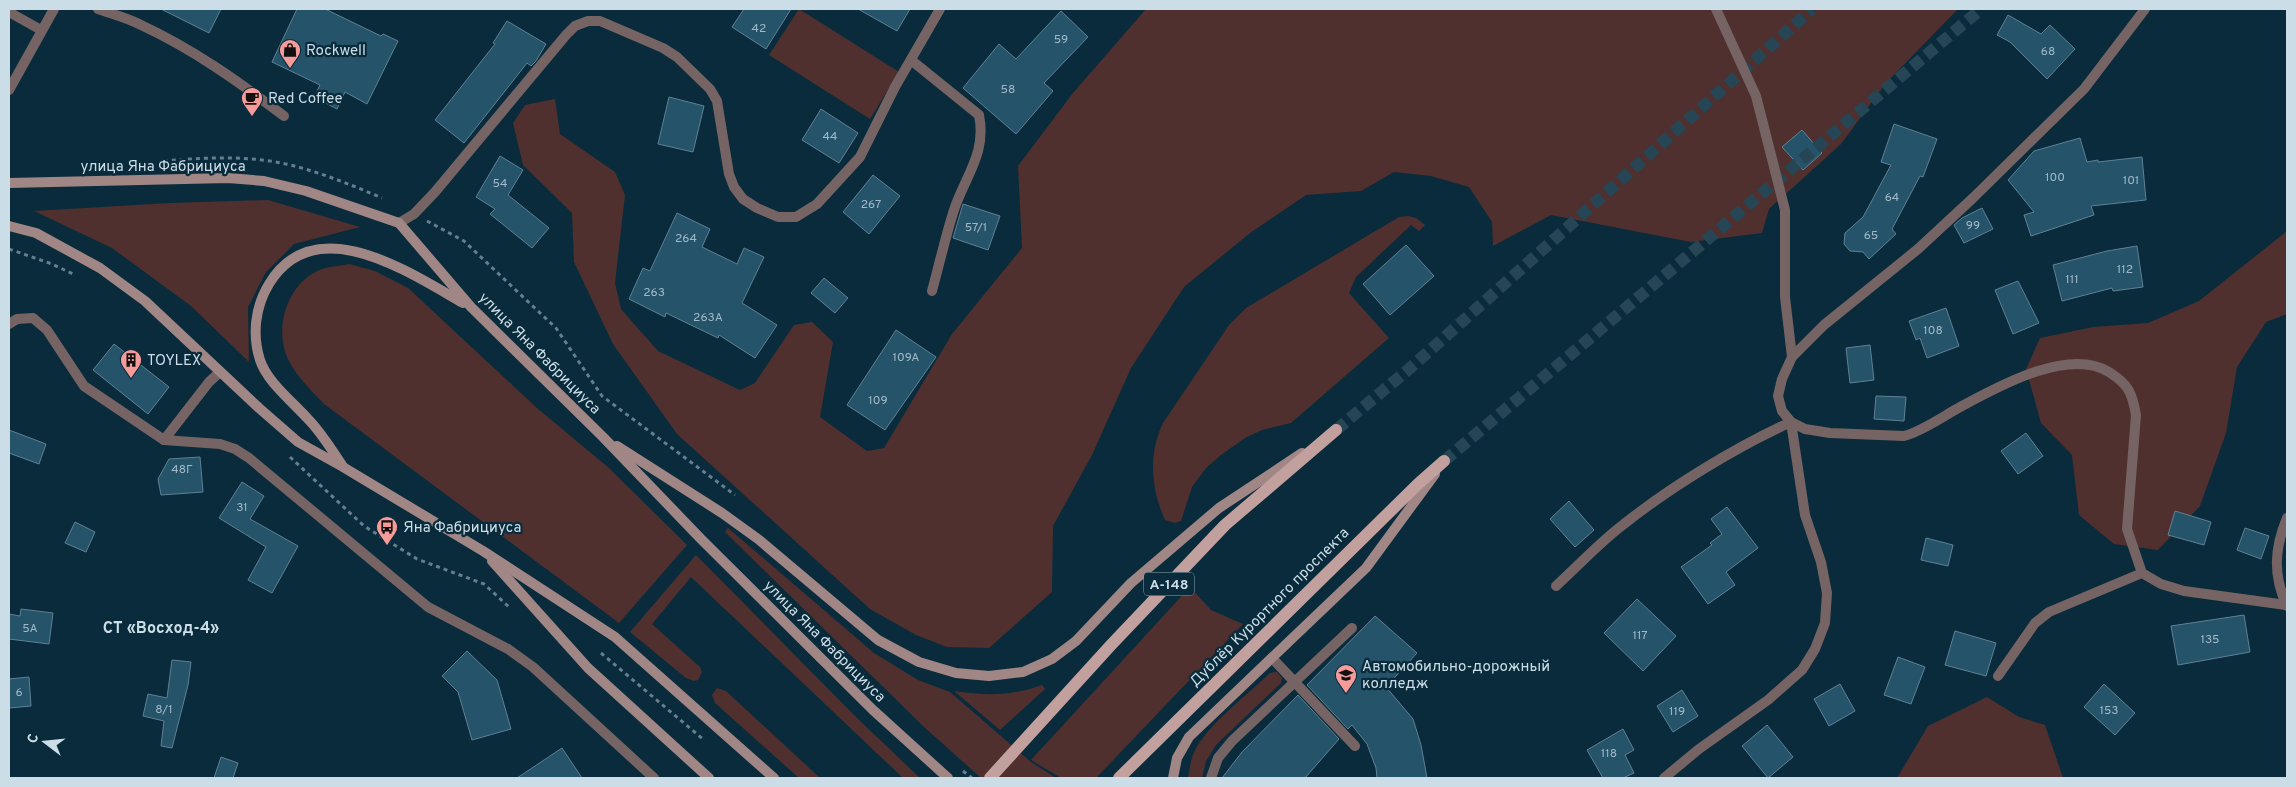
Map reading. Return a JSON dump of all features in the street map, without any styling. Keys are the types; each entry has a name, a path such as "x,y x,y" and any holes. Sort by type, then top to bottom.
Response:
{"main road":[{"name":"улица Яна Фабрициуса","path":"9,183 228,178 264,182 306,191 399,223 471,308 603,437 701,539 853,690 948,778"},
{"name":"А-148","path":"9,226 36,233 100,268 145,301 298,442 343,466 483,551 615,637 774,778"},
{"name":"А-148","path":"343,466 309,420 278,388 260,362 256,340 256,313 262,296 275,274 287,263 305,253 326,249 351,250 372,255 404,270 471,308"},
{"name":"А-148","path":"603,437 722,513 758,539 878,640 928,665 956,673 989,676 1023,672 1052,659 1076,641 1131,583 1219,508 1336,430"},
{"name":"А-148","path":"990,778 1111,645 1225,525 1336,430"},
{"path":"1172,778 1177,758 1190,737 1366,568 1444,462"},
{"name":"Дублёр Курортного проспекта","path":"1119,778 1418,484 1444,462"},
{"name":"А-148","path":"483,551 588,668 709,778"}],"street":[{"path":"9,90 54,9"},
{"path":"98,9 141,25 196,55 225,72 284,116"},
{"path":"399,223 414,214 435,192 575,26 588,20 600,20 663,48 677,57 710,90 717,100 729,174 734,187 743,198 757,208 778,217 796,217 817,204 860,158 940,9"},
{"path":"1716,9 1756,96 1785,210 1785,297 1792,357"},
{"path":"2145,9 2084,89 1918,250 1824,325 1792,357 1782,379 1778,396 1782,411 1791,422 1805,429 1830,434 1904,436 1915,433 1962,406 2010,382 2062,364 2083,363 2105,369 2123,381 2133,396 2136,415 2127,529 2142,573 2161,584 2184,591 2287,606 2276,574 2276,556 2280,535 2287,518"},
{"path":"9,12 41,30"},
{"path":"911,60 979,115 982,128 980,150 953,212 932,291"},
{"path":"9,324 18,319 33,318 46,330 84,386 164,440 220,444 235,449 249,458 428,607 508,649 533,667 654,778"},
{"path":"164,440 209,382 220,372"},
{"path":"1556,586 1624,524 1662,497 1755,438 1791,422"},
{"path":"1664,778 1699,749 1768,700 1802,670 1815,649 1825,623 1827,593 1821,562 1806,515 1791,422"},
{"path":"1998,676 2035,623 2049,612 2142,573"},
{"path":"1211,778 1218,758 1232,741 1352,628"},
{"path":"1272,658 1355,746"}],"path":[{"path":"9,249 52,264 76,276"},
{"path":"287,454 364,526 417,559 484,584 516,613"},
{"path":"601,653 704,741"}],"shaded area":[{"path":"799,9 899,72 870,119 769,55"},
{"path":"1146,9 1958,9 1886,83 1841,144 1769,209 1762,233 1691,242 1551,215 1493,246 1492,222 1469,187 1431,176 1394,172 1361,191 1306,195 1250,233 1184,287 1131,368 1092,455 1053,526 1052,592 989,648 947,647 916,635 870,609 677,434 613,344 574,262 572,213 523,165 513,123 525,105 555,99 560,134 615,172 625,195 615,283 621,309 658,351 740,390 755,383 794,325 812,322 833,342 820,417 867,451 884,448 952,334 1022,248 1018,166 1073,93"},
{"path":"268,200 360,227 294,244 266,272 248,307 249,362 191,306 112,248 34,211 170,203"},
{"path":"1408,216 1416,218 1425,225 1419,231 1411,225 1356,277 1349,293 1389,338 1291,423 1262,430 1245,438 1221,455 1206,468 1192,487 1181,521 1175,523 1165,520 1154,484 1153,472 1153,459 1158,435 1163,423 1229,325 1246,308 1399,217"},
{"path":"2287,231 2287,314 2266,322 2237,367 2226,433 2200,506 2158,550 2114,544 2079,515 2072,455 2041,423 2026,369 2040,338 2093,327 2148,323 2199,301"},
{"path":"349,264 375,271 408,288 537,408 609,468 687,545 619,623 324,404 299,377 288,359 282,334 283,320 292,295 310,275 325,268"},
{"path":"728,528 874,653 918,680 950,692 1031,762 1056,778 981,778 923,726 725,532"},
{"path":"696,555 856,717 920,778 903,778 691,577 652,624 700,667 702,672 698,680 694,681 686,678 630,632"},
{"path":"1190,587 1211,610 1243,624 1096,778 1061,778 1031,760"},
{"path":"1277,672 1282,678 1281,683 1216,745 1206,761 1202,778 1188,778 1194,751 1211,728 1270,673"},
{"path":"1042,685 1045,689 1000,730 954,691 999,694"},
{"path":"717,688 726,691 820,778 799,778 715,703 712,695"},
{"path":"1987,697 2019,717 2045,725 2063,778 1897,778 1928,726"}],"building":[{"path":"161,9 221,9 209,33"},
{"path":"297,9 325,9 381,36 383,34 398,41 367,104 345,92 337,109 314,97 320,85 272,62"},
{"path":"744,9 791,9 766,49 732,27"},
{"path":"858,9 910,9 897,31"},
{"path":"1061,11 1088,37 1044,83 1053,91 1016,134 963,88 999,44 1016,59"},
{"path":"2008,15 2041,34 2050,25 2075,49 2047,79 2010,42 1997,35"},
{"path":"507,21 546,44 536,61 531,66 527,63 464,143 435,120 495,44 493,43"},
{"path":"669,97 704,106 693,152 658,144"},
{"path":"821,109 858,133 839,163 802,140"},
{"path":"1894,124 1937,139 1923,177 1920,176 1892,229 1896,234 1869,259 1863,252 1850,251 1844,244 1845,233 1863,217 1891,165 1881,162"},
{"path":"1802,130 1822,153 1803,170 1782,147"},
{"path":"2080,138 2087,162 2142,157 2146,200 2091,206 2094,215 2031,236 2024,215 2034,212 2008,180 2034,151"},
{"path":"500,156 523,170 508,195 549,228 532,248 490,214 495,209 476,197"},
{"path":"873,175 900,196 869,234 843,212"},
{"path":"963,204 1000,216 988,250 953,238"},
{"path":"1982,208 1993,229 1964,243 1954,225 1962,218"},
{"path":"677,213 710,229 702,247 737,264 744,248 764,257 742,303 777,325 755,358 719,335 718,338 666,313 665,317 629,299 643,268 650,271"},
{"path":"1406,245 1434,276 1390,315 1363,284"},
{"path":"2137,246 2143,287 2113,291 2112,288 2062,301 2053,265 2107,251"},
{"path":"824,278 848,298 835,313 811,293"},
{"path":"2018,281 2039,323 2013,334 1995,290"},
{"path":"1946,308 1959,346 1927,358 1920,338 1916,340 1909,321"},
{"path":"896,330 936,357 885,430 847,405"},
{"name":"TOYLEX","path":"114,344 169,387 148,414 93,370"},
{"path":"1870,345 1874,380 1850,383 1846,348"},
{"path":"1876,396 1906,397 1904,421 1874,419"},
{"path":"9,430 46,444 39,464 9,453"},
{"path":"2026,433 2043,456 2018,474 2001,451"},
{"path":"200,457 203,492 161,495 158,479 169,459"},
{"path":"242,482 264,496 250,519 298,546 272,593 248,580 266,547 219,518"},
{"path":"1569,501 1594,530 1575,547 1550,519"},
{"path":"1727,507 1758,548 1726,572 1735,585 1708,604 1681,567 1712,545 1710,543 1722,534 1711,519"},
{"path":"2175,511 2211,522 2204,545 2168,535"},
{"path":"75,522 95,532 86,552 65,543"},
{"path":"2245,528 2269,536 2261,559 2237,550"},
{"path":"1926,538 1953,545 1948,566 1921,560"},
{"path":"1637,599 1676,636 1643,671 1604,633"},
{"path":"21,609 53,613 49,644 9,639 9,614 20,616"},
{"path":"2244,615 2250,652 2178,665 2171,626"},
{"name":"Автомобильно-дорожный колледж","path":"1375,616 1417,653 1386,687 1413,719 1421,745 1427,778 1377,778 1376,768 1367,744 1352,725 1348,729 1307,685"},
{"path":"1955,631 1996,643 1986,676 1945,665"},
{"path":"467,651 497,680 511,729 472,740 458,692 442,676"},
{"path":"1898,657 1925,667 1911,704 1884,695"},
{"path":"172,660 191,662 188,685 172,748 161,746 164,721 143,716 148,694 167,698"},
{"path":"29,677 31,706 9,708 9,679"},
{"path":"1840,684 1855,711 1829,726 1814,699"},
{"path":"2104,684 2135,713 2115,735 2084,707"},
{"path":"1682,690 1698,716 1673,732 1657,706"},
{"path":"1298,695 1339,739 1305,778 1222,778 1242,752"},
{"path":"1767,725 1793,757 1768,778 1742,746"},
{"path":"1623,729 1634,750 1625,755 1634,773 1623,778 1603,778 1587,750"},
{"path":"562,748 582,778 517,778"},
{"path":"221,757 238,763 233,778 214,778"}],"tunnel":[{"path":"1336,430 1409,369 1812,9"},
{"path":"1444,461 1981,9"}],"place":[{"name":"Rockwell","path":"290,69"},
{"name":"Red Coffee","path":"252,117"},
{"name":"TOYLEX","path":"131,379"},
{"name":"Яна Фабрициуса","path":"387,546"},
{"name":"Автомобильно-дорожный колледж","path":"1346,694"}],"district":[{"name":"СТ «Восход-4»","path":"161,627"}]}
